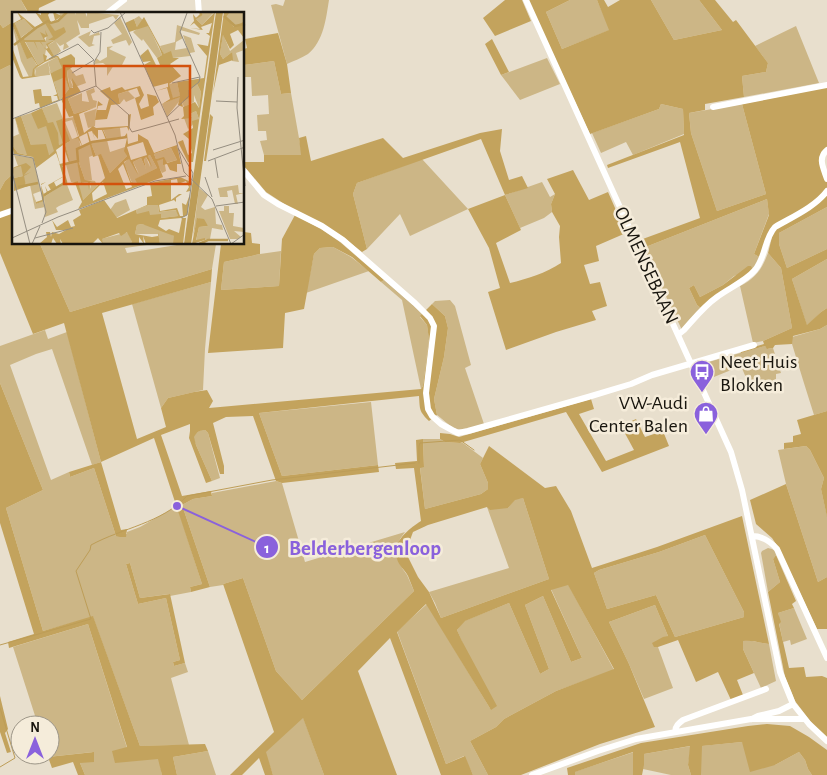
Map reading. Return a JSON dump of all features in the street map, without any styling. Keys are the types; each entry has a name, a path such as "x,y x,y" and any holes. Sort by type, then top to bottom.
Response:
{"street":[{"path":"109,12 124,0"},
{"name":"OLMENSEBAAN","path":"526,0 731,452 740,480 780,672 793,704 804,719 827,741"},
{"path":"713,107 827,85"},
{"path":"827,150 823,153 821,159 827,179"},
{"path":"245,172 264,195 322,226 343,240 430,318 434,326 426,393 428,409 432,416 441,424 458,433 588,397 631,384 652,375 754,345"},
{"path":"679,334 715,298 754,272 761,262 767,241 775,228 814,203 827,191"},
{"path":"0,215 12,211"},
{"path":"752,536 765,539 777,549 827,658"},
{"path":"675,732 675,728 683,720 766,689"},
{"path":"751,719 779,711 793,704"},
{"path":"532,775 619,744 675,732 751,719 804,719"}],"shaded area":[{"path":"0,0 21,0 27,12 12,12 12,22 3,28 0,24"},
{"path":"21,0 56,0 39,8 38,12 28,12"},
{"path":"285,0 329,0 327,14 318,43 308,54 287,64 271,5 283,6"},
{"path":"505,0 522,0 531,21 495,36 483,18"},
{"path":"528,0 570,0 546,12 562,49 609,30 597,0 604,0 608,7 620,0 651,0 674,40 722,30 699,0 715,0 733,22 736,20 768,63 766,72 742,76 744,97 705,104 705,110 689,113 691,133 717,211 766,194 742,104 827,87 827,148 821,152 827,181 827,207 779,233 779,244 787,268 827,249 827,259 792,279 807,325 827,308 827,325 820,329 793,336 792,344 775,345 773,348 767,349 765,346 741,353 740,351 764,344 763,341 792,328 781,268 768,253 772,237 761,258 754,254 769,215 767,199 643,248 640,240 700,218 680,142 608,168 607,165 684,135 683,109 661,104 659,109 590,134"},
{"path":"570,0 597,0 610,30 562,49 546,12"},
{"path":"651,0 699,0 722,30 674,40"},
{"path":"12,22 12,71 10,65 0,70 0,24 3,28"},
{"path":"796,26 819,83 744,97 742,76 766,72 768,63 755,46"},
{"path":"278,33 287,64 291,93 281,94 274,61 245,65 245,49 247,48 245,39"},
{"path":"492,39 509,72 501,75 485,44"},
{"path":"547,58 560,84 520,100 501,75"},
{"path":"274,61 281,94 291,93 302,155 264,155 260,141 267,140 266,131 258,131 257,115 269,114 268,95 252,96 251,77 245,77 245,65"},
{"path":"10,65 12,71 12,175 5,181 0,190 0,70"},
{"path":"661,104 683,109 684,134 633,155 626,142 601,153 592,133 659,109"},
{"path":"742,104 766,194 717,211 691,133 689,113"},
{"path":"502,129 500,151 509,180 522,176 528,188 505,195 481,139 357,183 353,194 367,249 362,252 340,235 292,209 266,192 245,167 245,162 264,162 264,155 301,155 299,138 306,136 311,161 383,138 403,158 480,133"},
{"path":"422,159 468,209 410,236 400,214 367,249 353,194 357,183"},
{"path":"573,170 589,200 608,192 626,233 596,246 599,261 584,265 590,284 600,282 607,306 592,311 596,320 506,350 488,292 500,288 489,248 468,209 505,195 521,230 496,243 510,283 549,270 561,263 560,226 552,212 551,204 555,194 547,179"},
{"path":"12,175 12,245 40,245 70,312 212,269 211,282 102,313 137,439 166,427 161,408 168,398 194,392 207,390 213,401 209,408 421,389 429,340 427,325 420,316 432,304 445,316 448,328 444,357 434,399 437,415 429,421 426,418 421,410 419,396 259,413 282,476 378,465 379,472 282,483 276,481 253,416 226,417 213,423 224,466 224,474 220,474 208,433 205,430 201,430 195,435 196,445 212,481 206,483 189,438 190,424 161,435 182,496 211,491 212,496 193,499 182,505 210,587 191,592 190,587 202,584 154,438 101,462 64,323 33,334 0,253 0,190 5,181"},
{"path":"542,182 550,197 555,194 551,204 552,212 544,218 520,228 505,195"},
{"path":"767,199 769,214 754,254 761,258 753,270 734,276 723,285 700,297 694,285 689,288 697,305 702,309 682,330 643,248"},
{"path":"827,207 827,249 787,268 779,244 779,233"},
{"path":"295,215 340,242 384,280 381,282 352,257 333,247 320,248 314,254 304,309 285,313 283,348 208,353 221,245 245,245 245,232 251,233 252,243 260,244 260,254 224,262 221,290 279,286 282,239"},
{"path":"40,245 147,245 125,248 127,253 177,245 216,245 212,269 70,312"},
{"path":"333,247 351,257 369,271 306,293 314,254 320,248"},
{"path":"281,251 279,286 221,290 224,262"},
{"path":"768,253 781,268 792,328 763,341 753,343 740,286 758,272"},
{"path":"827,259 827,308 807,326 792,279"},
{"path":"748,266 751,266 753,270 702,309 697,305 689,288 694,285 700,297 723,285"},
{"path":"384,280 423,314 420,317 427,325 429,339 423,386 421,389 402,300 381,282"},
{"path":"211,282 203,390 168,398 161,408 132,304"},
{"path":"450,300 455,306 471,365 465,368 484,424 463,429 454,428 437,415 434,399 444,357 448,328 445,316 432,304 435,301"},
{"path":"827,325 827,411 814,415 792,344 792,337 820,329"},
{"path":"45,330 48,339 67,332 101,462 92,465 52,349 36,354 10,365 51,480 69,472 70,477 94,468 116,536 127,534 127,532 140,527 177,506 202,584 190,587 191,592 170,596 169,594 140,598 130,563 126,564 138,604 166,598 180,660 173,662 174,666 185,663 188,672 171,678 189,745 140,746 93,617 43,631 6,508 43,490 0,383 0,346"},
{"path":"765,346 768,349 773,348 781,373 776,374 776,379 753,394 741,366 704,381 698,365"},
{"path":"0,383 43,490 6,508 43,631 93,616 140,746 205,744 208,751 173,757 177,775 162,775 158,759 115,763 112,751 127,747 88,624 9,648 8,642 34,634 0,523"},
{"path":"591,399 594,409 579,414 606,461 634,450 621,426 636,419 645,437 663,431 669,446 602,472 566,412 460,443 445,442 440,439 440,433 459,437"},
{"path":"371,402 378,465 282,476 259,413"},
{"path":"827,411 827,517 821,489 824,478 810,450 806,446 784,449 784,443 793,442 793,436 801,434 797,420"},
{"path":"201,430 205,430 208,433 220,478 212,481 193,437"},
{"path":"423,439 440,439 445,442 463,443 483,458 480,464 488,483 488,489 481,494 425,509 420,467 424,466"},
{"path":"423,439 424,467 420,468 425,509 481,494 488,489 488,483 480,464 489,446 545,488 556,486 571,511 592,568 742,516 769,644 743,641 743,649 754,673 737,680 743,695 731,700 718,672 696,682 678,640 654,647 652,643 668,636 655,605 609,622 655,727 600,744 521,775 488,775 470,741 496,727 504,719 556,691 614,669 568,585 551,590 582,658 571,662 543,596 525,605 549,669 540,674 509,603 465,621 457,630 497,706 491,710 426,604 397,632 446,764 465,756 473,775 441,775 390,638 358,671 397,775 324,775 303,718 266,752 273,775 265,775 259,758 242,775 230,775 274,732 223,584 243,578 276,671 302,700 414,591 408,576 398,561 396,553 402,537 421,521 414,468 396,469 395,463 417,461 416,440","holes":["523,498 549,579 441,618 429,592 418,577 408,557 407,548 413,532 428,525 487,507 490,510 508,508 515,500","705,535 744,612 744,617 675,637 656,595 607,609 594,573"]},
{"path":"806,446 810,450 824,478 821,489 827,516 827,577 818,582 786,484 778,450"},
{"path":"101,462 121,530 127,529 126,537 116,536 94,468 70,477 69,472"},
{"path":"276,481 282,483 305,562 405,532 400,539 397,549 402,568 414,591 302,700 276,671 243,578 210,587 182,505 193,499 212,496 212,493"},
{"path":"786,484 818,582 827,577 827,629 817,629 780,550 772,538 756,524 750,500"},
{"path":"523,498 549,579 441,618 429,592 509,568 487,507 508,508 515,499"},
{"path":"705,535 744,612 744,617 675,637 656,595 607,609 594,573"},
{"path":"768,548 776,553 773,559 780,582 768,592 761,553"},
{"path":"776,555 796,601 792,604 794,608 778,613 789,668 804,667 806,677 822,676 827,678 827,738 814,726 795,701 785,677 768,592 780,582 773,559"},
{"path":"130,563 140,598 170,594 185,663 174,666 173,662 180,660 166,598 138,604 126,564"},
{"path":"568,584 614,670 556,691 504,719 496,727 470,741 488,775 473,775 464,756 446,764 397,631 427,604 491,710 457,630 464,621 509,603 540,674 549,669 525,605 543,596 571,662 582,658 551,589"},
{"path":"655,605 668,636 654,647 658,647 673,688 644,699 609,622"},
{"path":"794,608 807,639 791,645 790,640 783,642 778,613"},
{"path":"88,624 127,748 159,758 162,775 85,775 80,763 93,752 60,756 60,715 35,715 13,647"},
{"path":"742,640 769,644 776,681 761,688 743,649"},
{"path":"0,696 8,729 5,733 10,752 7,753 0,732"},
{"path":"303,717 324,775 273,775 265,752"},
{"path":"767,724 790,726 827,750 827,775 812,775 799,752 775,765 750,772 742,742 702,746 701,775 691,775 688,765 690,746 644,754 642,775 633,775 633,752 575,772 575,775 568,775 567,768 641,743"},
{"path":"742,742 775,765 799,752 812,775 701,775 701,746"},
{"path":"691,746 688,765 691,775 671,775 643,769 644,754"},
{"path":"208,751 216,775 177,775 173,757"},
{"path":"94,752 94,762 80,763 85,775 78,775 73,762 52,768 51,765 60,765 60,756"},
{"path":"634,752 633,775 575,775 574,772"}],"waterway":[{"path":"419,463 420,443 460,440 474,450"},
{"path":"0,645 91,619 76,571 90,550 91,545 166,513 187,496 272,480 415,463"},
{"path":"0,708 15,758 0,767"}],"place":[{"name":"Neet Huis Blokken","path":"702,393"},
{"name":"VW-Audi Center Balen","path":"706,435"},
{"name":"Belderbergenloop","path":"177,506"}]}
